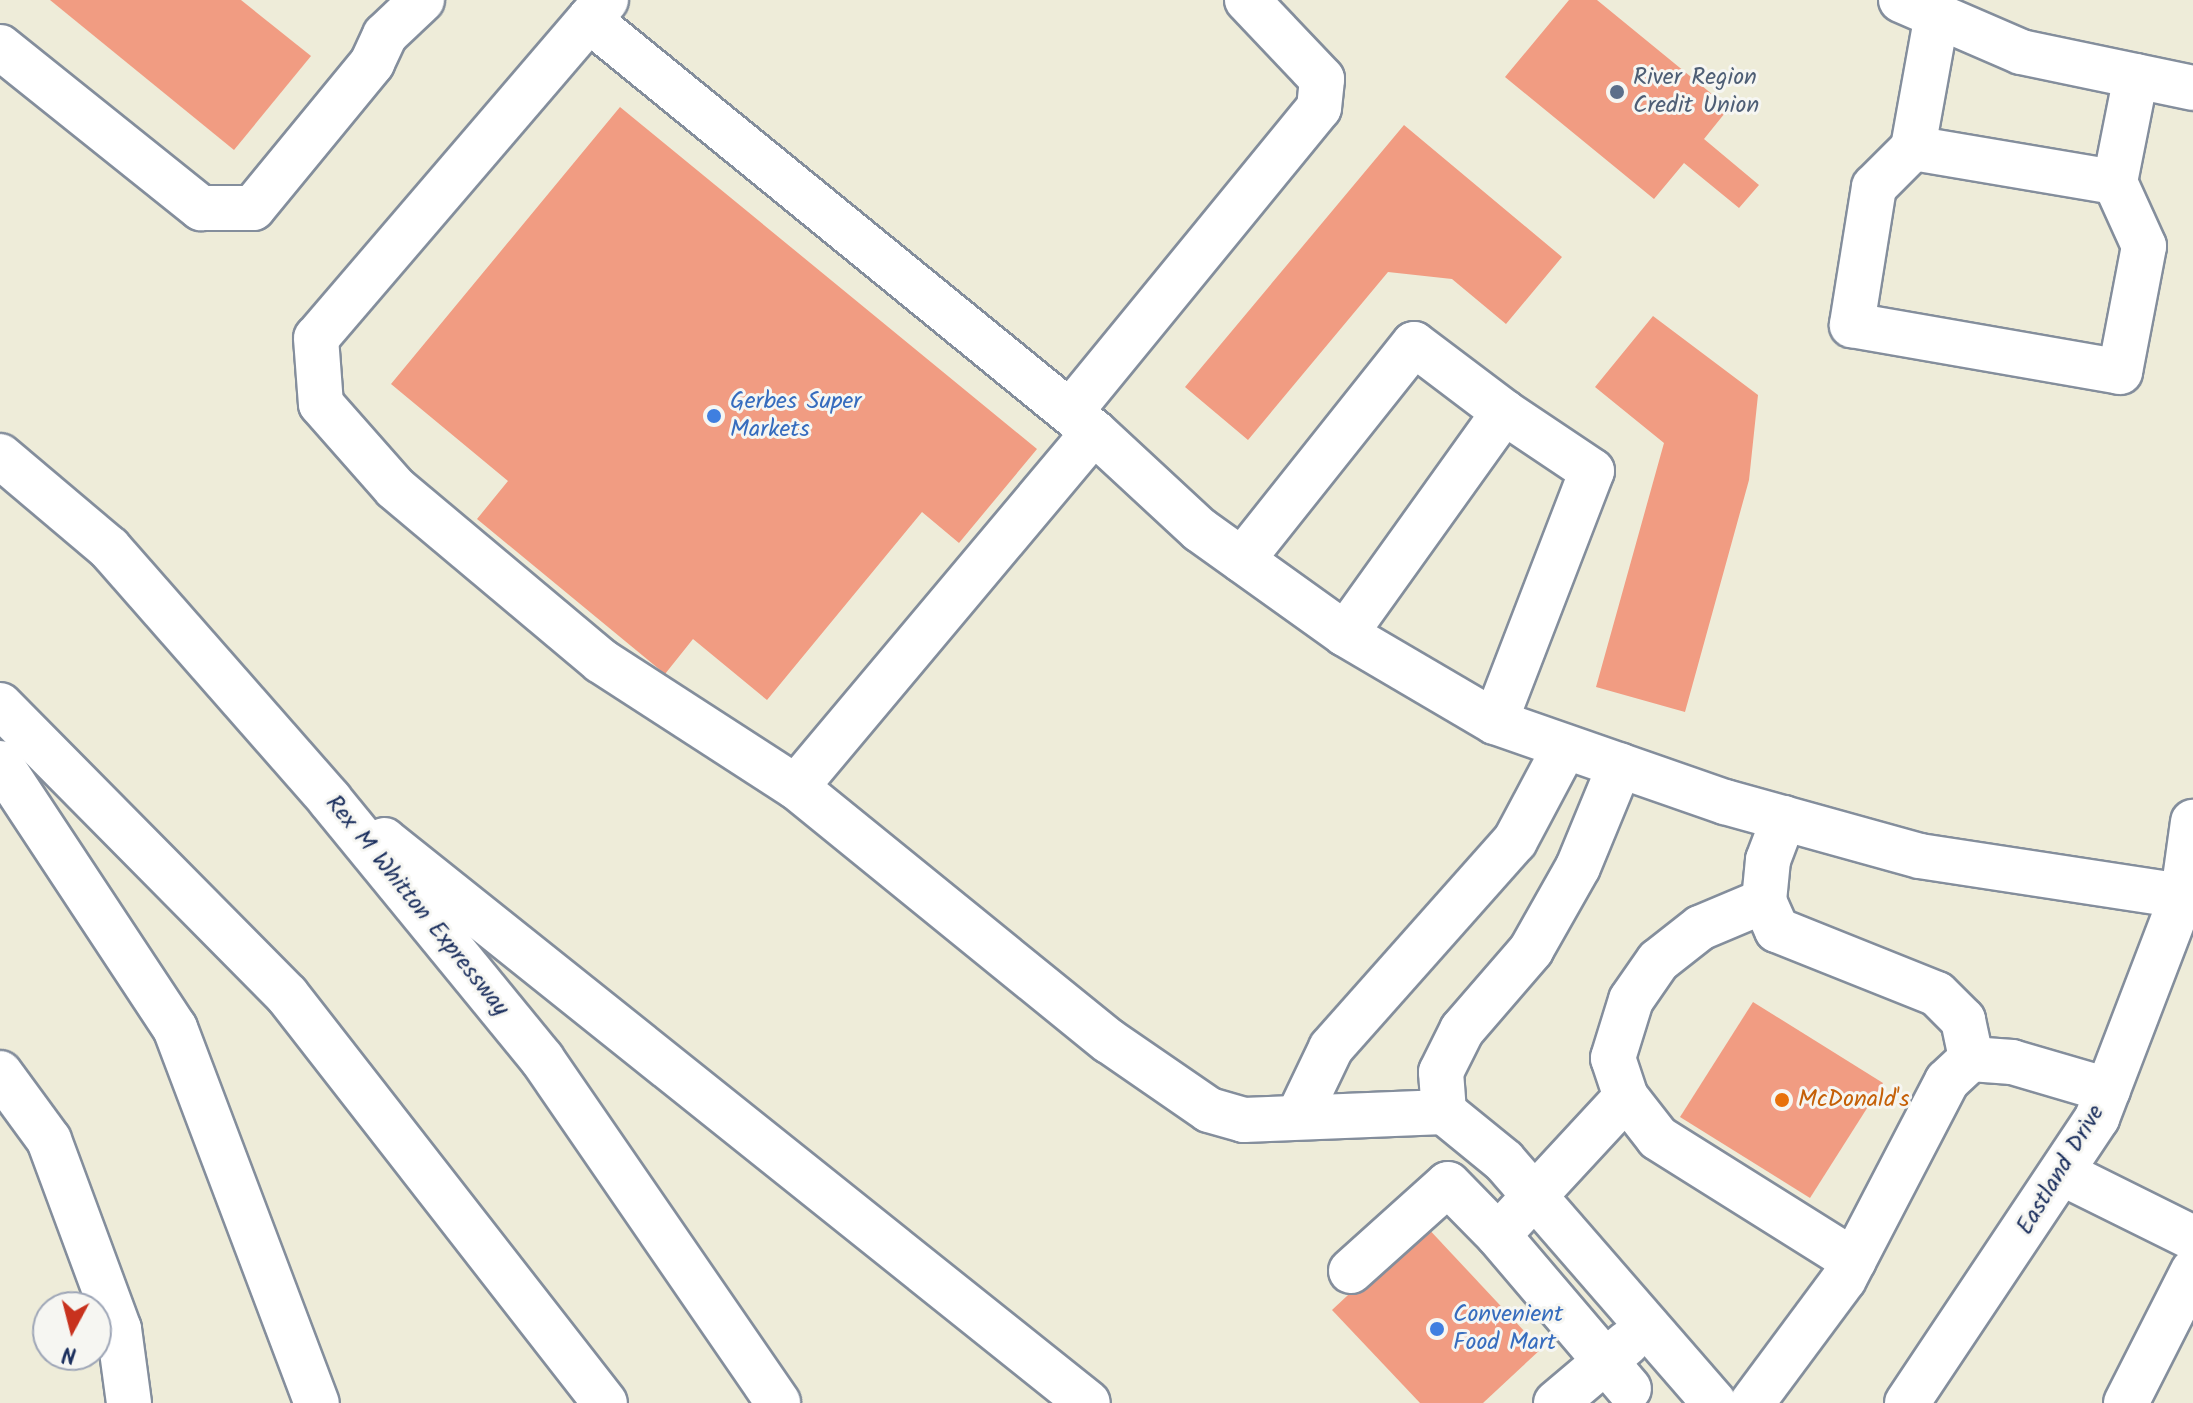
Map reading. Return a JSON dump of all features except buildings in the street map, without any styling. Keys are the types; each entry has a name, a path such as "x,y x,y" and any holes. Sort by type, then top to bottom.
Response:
{"main road":[{"path":"0,47 201,208 253,208 372,63 385,35 422,0"},
{"path":"796,787 1082,422 1319,108 1322,79 1247,0"},
{"path":"1714,1403 1643,1329 1504,1161 1444,1112 1244,1120 1209,1110 1109,1041 796,787 601,661 395,488 321,404 316,338 597,10 875,255 1082,422 1242,560 1345,634 1495,722 1784,818 1920,856 2188,896"},
{"path":"2136,76 2115,182 2144,246 2120,372 1852,325 1874,187 1913,148 1918,10 2021,52 2136,76 2193,88"},
{"path":"1913,148 2115,182"},
{"path":"1242,560 1414,344 1504,412 1592,471 1495,722"},
{"path":"1345,634 1504,412"},
{"name":"Rex M Whitton Expressway","path":"0,456 109,548 330,800 542,1059 778,1403"},
{"path":"0,705 287,995 605,1403"},
{"path":"1298,1117 1340,1036 1515,841 1565,747"},
{"path":"0,763 175,1028 317,1403"},
{"path":"1444,1112 1441,1072 1462,1030 1531,950 1578,867 1620,765"},
{"path":"330,800 486,915 1088,1403"},
{"path":"1784,818 1768,860 1764,901 1777,930 1937,994 1963,1020 1971,1059"},
{"name":"Eastland Drive","path":"1919,1398 2062,1173 2108,1090 2188,896 2193,822"},
{"path":"1764,901 1700,928 1658,961 1631,1000 1613,1058 1626,1097 1658,1138 1854,1261"},
{"path":"1752,1403 1854,1261 1947,1081 1971,1059 2012,1062 2108,1090"},
{"path":"0,1073 49,1140 119,1329 129,1403"},
{"path":"1498,1235 1536,1201 1626,1097"},
{"path":"2062,1173 2193,1238"},
{"path":"1351,1271 1448,1184 1498,1235 1595,1387 1643,1329"},
{"path":"2126,1403 2193,1271"}],"place":[{"name":"River Region Credit Union","path":"1617,92"},
{"name":"Gerbes Super Markets","path":"714,416"},
{"name":"McDonald's","path":"1782,1100"},
{"name":"Convenient Food Mart","path":"1437,1329"}]}
